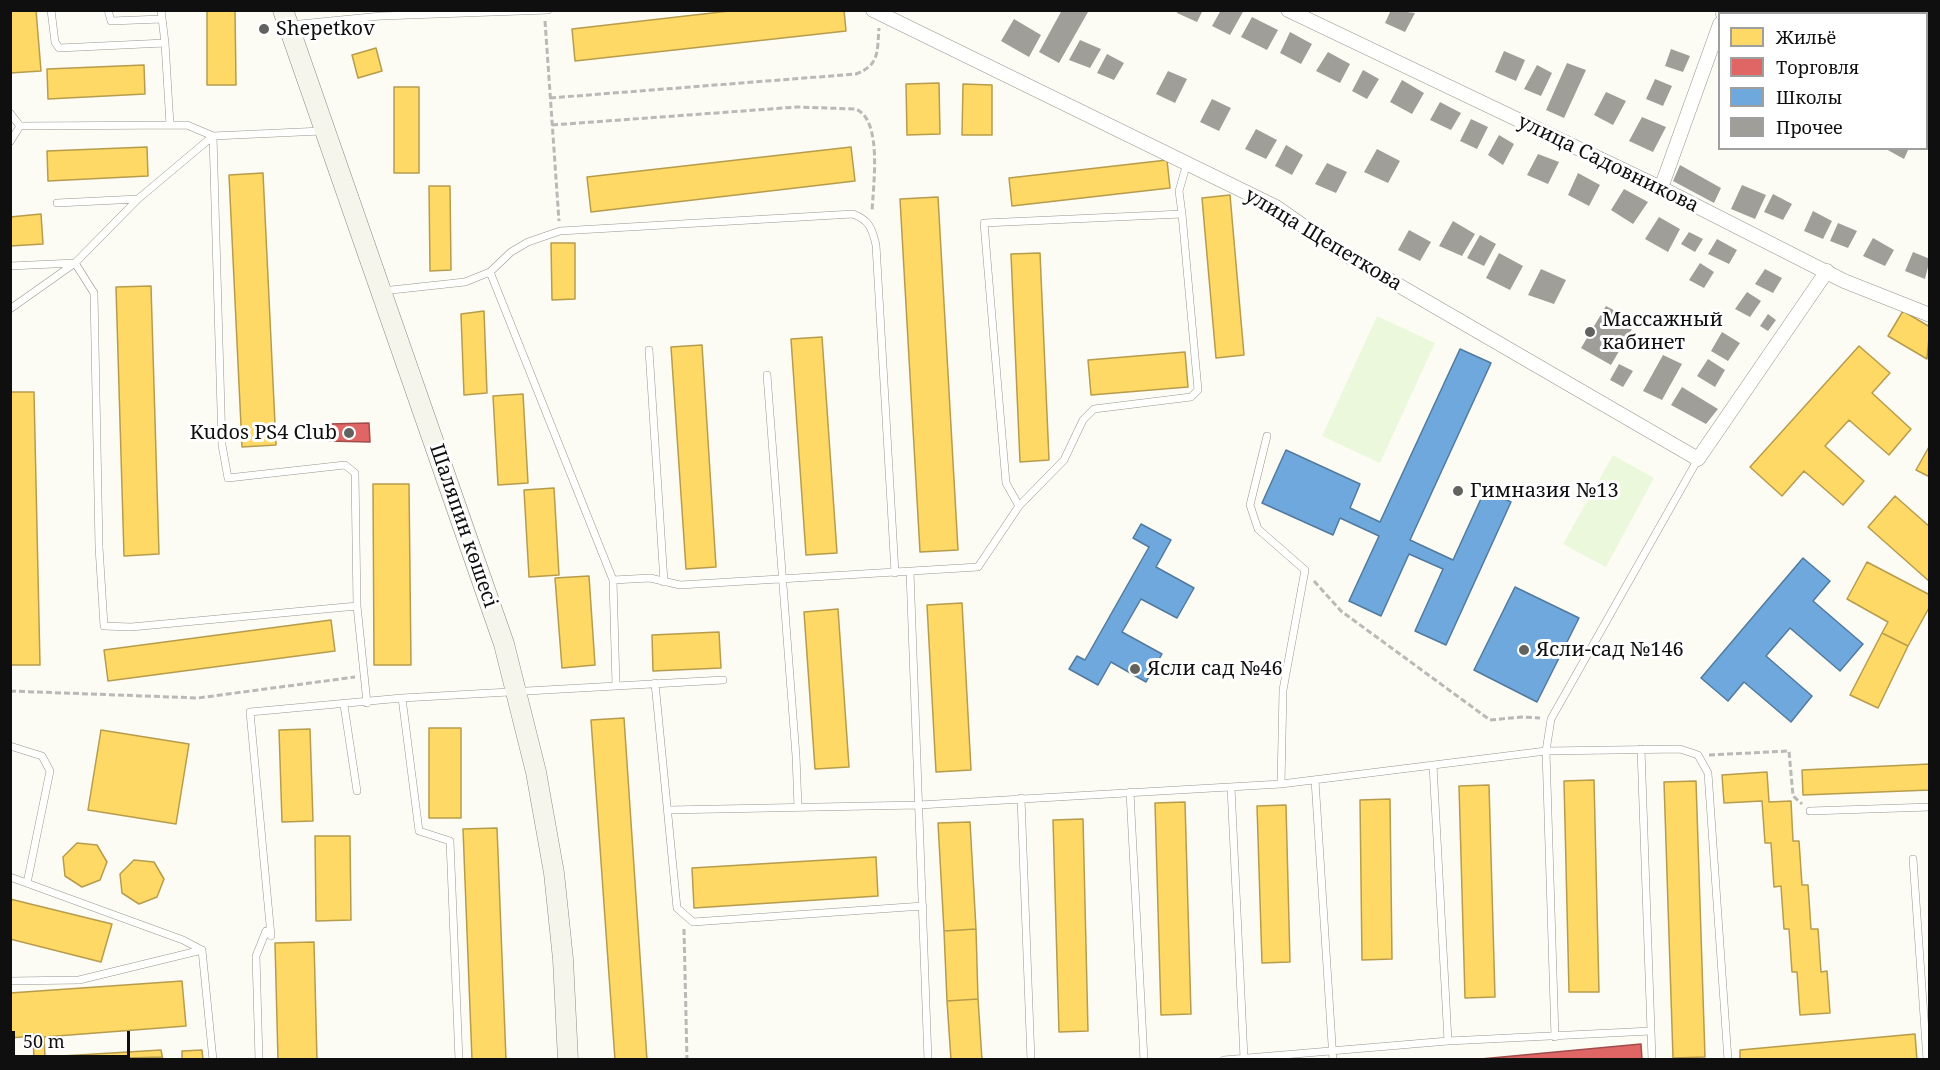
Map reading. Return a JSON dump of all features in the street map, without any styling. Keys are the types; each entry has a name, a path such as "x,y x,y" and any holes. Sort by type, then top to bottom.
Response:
{"main road":[{"name":"Шаляпин көшесі","path":"285,18 488,594 516,691 536,772 554,873 563,959 568,1059"}],"street":[{"name":"улица Садовникова","path":"1288,10 1661,188 1844,281 1929,315"},
{"name":"улица Щепеткова","path":"877,12 1276,207 1336,249 1698,459"},
{"path":"1661,188 1718,27"},
{"path":"1698,459 1827,271"}],"lane":[{"path":"51,10 55,42 59,48 165,43"},
{"path":"108,10 111,21 162,19"},
{"path":"161,10 170,125"},
{"path":"285,18 381,13 546,11"},
{"path":"10,114 20,126"},
{"path":"20,126 187,125 213,136 324,131"},
{"path":"10,142 20,126"},
{"path":"10,309 75,263 138,199 213,136"},
{"path":"213,136 222,446 228,478 345,465 355,473 357,606 367,703"},
{"path":"613,580 650,578 680,585 910,573 978,567 1019,506 1064,460 1083,420 1094,409 1191,397 1198,390 1179,191 1187,163"},
{"path":"57,204 138,199"},
{"path":"380,291 465,282 490,272 511,252 528,242 560,231 853,214 865,219 872,227 876,245 895,573"},
{"path":"1019,506 1006,483 984,223 1182,214"},
{"path":"75,263 94,293 99,547 104,626 132,627 357,606"},
{"path":"10,266 75,263"},
{"path":"490,272 613,580 616,685"},
{"path":"649,350 664,582"},
{"path":"767,375 798,807"},
{"path":"1267,436 1250,505 1258,529 1305,570 1283,690 1281,784"},
{"path":"1555,1037 1545,751 1551,719 1698,459"},
{"path":"910,573 928,1059"},
{"path":"259,1059 256,956 266,931 271,936 250,712 402,698 723,680"},
{"path":"655,683 677,908 683,916 693,922 923,906"},
{"path":"402,698 419,831 450,842 459,1059"},
{"path":"344,705 357,791"},
{"path":"10,746 42,756 50,771 27,883"},
{"path":"1641,749 1652,1059"},
{"path":"668,810 919,805 1281,784 1545,751 1680,749 1698,755 1708,773 1728,1059"},
{"path":"1433,765 1448,1041"},
{"path":"1315,780 1334,1059"},
{"path":"1231,787 1244,1058"},
{"path":"1130,792 1144,1059"},
{"path":"1021,798 1031,1059"},
{"path":"1810,811 1929,807"},
{"path":"1913,859 1927,1059"},
{"path":"10,877 183,940 201,950"},
{"path":"10,981 79,980 201,950"},
{"path":"201,950 213,1059"},
{"path":"1224,1059 1448,1041 1651,1031"}],"path":[{"path":"546,11 560,231"},
{"path":"550,98 856,74 870,69 877,57 877,12"},
{"path":"552,125 797,107 856,109 864,113 871,125 874,141 872,227"},
{"path":"1305,570 1341,611 1490,720 1522,717 1551,719"},
{"path":"10,692 198,698 364,675"},
{"path":"1698,755 1790,751 1793,796 1810,811"},
{"path":"683,916 687,1059"}],"green space":[{"path":"1377,316 1435,343 1380,463 1322,436"},
{"path":"1613,455 1654,478 1606,567 1563,544"}],"building: Жильё":[{"path":"10,10 36,10 41,71 10,73"},
{"path":"207,10 235,10 236,85 207,85"},
{"path":"738,10 844,10 846,31 575,61 572,29"},
{"path":"376,48 382,71 358,78 352,55"},
{"path":"144,65 145,94 48,99 47,69"},
{"path":"939,83 940,134 907,135 906,84"},
{"path":"963,84 992,85 992,135 962,135"},
{"path":"394,87 419,87 419,173 394,173"},
{"path":"147,147 148,176 48,181 47,151"},
{"path":"851,147 855,181 591,212 587,177"},
{"path":"1167,160 1170,188 1012,206 1009,178"},
{"path":"263,173 276,445 242,447 229,175"},
{"path":"429,186 450,186 451,270 430,271"},
{"path":"1230,195 1244,355 1216,358 1202,198"},
{"path":"938,197 958,550 920,552 900,199"},
{"path":"41,214 43,244 10,246 10,217"},
{"path":"551,243 575,243 575,299 552,300"},
{"path":"1040,253 1049,460 1020,462 1011,254"},
{"path":"151,286 159,554 124,556 116,287"},
{"path":"484,311 487,393 464,395 461,314"},
{"path":"1903,311 1930,327 1927,359 1888,336"},
{"path":"822,337 837,553 806,555 791,339"},
{"path":"702,345 716,567 686,569 671,347"},
{"path":"1859,346 1890,373 1872,393 1911,429 1889,455 1849,420 1825,446 1864,481 1843,505 1804,471 1782,496 1750,467"},
{"path":"1185,352 1188,387 1091,395 1088,360"},
{"path":"10,392 34,392 40,665 10,665"},
{"path":"523,394 528,483 498,485 493,396"},
{"path":"1930,445 1930,477 1916,470"},
{"path":"373,484 409,484 411,665 374,665"},
{"path":"554,488 559,575 529,577 524,490"},
{"path":"1895,496 1930,527 1930,582 1868,527"},
{"path":"1867,562 1930,595 1930,606 1908,646 1882,633 1888,622 1847,599"},
{"path":"589,576 595,665 562,668 555,578"},
{"path":"962,603 971,770 936,772 927,605"},
{"path":"838,609 849,767 815,769 804,612"},
{"path":"331,620 335,651 108,681 104,650"},
{"path":"719,632 721,668 653,671 652,635"},
{"path":"1882,633 1908,646 1878,708 1850,695"},
{"path":"624,718 647,1060 615,1060 591,720"},
{"path":"429,728 461,728 461,818 429,818"},
{"path":"310,729 313,821 282,822 279,730"},
{"path":"101,730 189,744 176,824 88,810"},
{"path":"1930,764 1930,790 1803,795 1802,770"},
{"path":"1767,772 1769,802 1791,801 1793,841 1799,841 1802,885 1808,885 1811,929 1818,929 1821,972 1827,971 1830,1013 1800,1015 1797,972 1792,972 1789,929 1784,929 1781,886 1774,887 1771,843 1765,843 1762,801 1724,803 1722,775"},
{"path":"1594,780 1599,992 1569,992 1564,781"},
{"path":"1696,781 1705,1057 1673,1058 1664,782"},
{"path":"1489,785 1495,997 1465,998 1459,786"},
{"path":"1390,799 1392,959 1362,960 1360,800"},
{"path":"1185,802 1191,1014 1161,1015 1155,803"},
{"path":"1286,805 1290,962 1262,963 1257,806"},
{"path":"1083,819 1088,1031 1059,1032 1053,820"},
{"path":"970,822 976,929 944,931 938,823"},
{"path":"497,828 506,1060 472,1060 463,829"},
{"path":"315,836 350,836 351,920 316,921"},
{"path":"77,843 97,845 107,862 100,880 82,887 65,876 63,857"},
{"path":"876,857 878,896 694,908 692,868"},
{"path":"134,860 154,862 164,879 157,897 139,904 122,893 120,874"},
{"path":"10,899 112,924 101,962 10,939"},
{"path":"976,929 978,999 947,1001 944,931"},
{"path":"314,942 317,1060 278,1060 275,943"},
{"path":"182,981 186,1026 44,1037 45,1057 161,1050 163,1060 10,1060 34,1059 33,1036 10,1038 10,993"},
{"path":"978,999 982,1060 951,1060 947,1001"},
{"path":"1915,1034 1917,1060 1740,1060 1740,1050"},
{"path":"202,1050 203,1060 182,1060 182,1051"},
{"path":"162,1057 162,1060 56,1060"}],"building: Торговля":[{"name":"Kudos PS4 Club","path":"369,423 370,442 327,441 329,424"},
{"path":"1641,1044 1642,1060 1470,1060"}],"building: Школы":[{"path":"1460,349 1491,363 1410,540 1453,560 1485,490 1511,502 1446,645 1415,631 1443,569 1409,554 1381,616 1349,601 1379,536 1340,518 1333,535 1262,503 1286,450 1360,484 1350,508 1380,522"},
{"path":"1141,524 1171,540 1156,567 1194,588 1177,618 1141,599 1122,632 1162,654 1146,682 1111,662 1098,685 1069,669 1077,656 1085,660 1149,547 1133,538"},
{"path":"1803,558 1830,581 1813,601 1863,644 1840,671 1790,628 1766,656 1812,696 1791,722 1744,682 1728,701 1701,678"},
{"path":"1515,587 1579,618 1537,702 1474,670"}],"building: Прочее":[{"path":"1062,10 1088,12 1059,63 1039,52"},
{"path":"1178,10 1203,10 1197,22 1177,13"},
{"path":"1221,10 1244,10 1230,35 1212,26"},
{"path":"1391,10 1415,13 1405,32 1385,23"},
{"path":"1252,17 1278,30 1267,50 1241,37"},
{"path":"1014,19 1041,35 1029,57 1001,41"},
{"path":"1290,32 1312,44 1301,64 1280,53"},
{"path":"1080,40 1101,49 1090,68 1069,60"},
{"path":"1671,49 1690,56 1683,72 1665,66"},
{"path":"1504,51 1525,60 1516,81 1495,72"},
{"path":"1328,52 1350,64 1340,83 1316,71"},
{"path":"1107,54 1124,63 1114,80 1097,73"},
{"path":"1567,63 1586,70 1564,118 1546,110"},
{"path":"1537,65 1552,73 1541,96 1524,89"},
{"path":"1363,70 1379,79 1367,99 1352,91"},
{"path":"1168,71 1187,79 1175,103 1156,94"},
{"path":"1655,79 1672,86 1663,106 1646,99"},
{"path":"1402,80 1424,93 1412,114 1390,102"},
{"path":"1606,92 1626,101 1613,125 1594,115"},
{"path":"1212,99 1231,108 1219,131 1200,122"},
{"path":"1440,102 1461,113 1451,130 1430,120"},
{"path":"1642,117 1666,127 1653,152 1629,141"},
{"path":"1471,119 1488,127 1477,149 1460,141"},
{"path":"1256,129 1277,140 1266,159 1245,149"},
{"path":"1499,135 1514,144 1503,165 1488,155"},
{"path":"1286,145 1303,155 1292,175 1275,166"},
{"path":"1377,149 1400,161 1388,183 1364,172"},
{"path":"1888,150 1908,150 1904,159"},
{"path":"1538,154 1559,162 1548,184 1527,175"},
{"path":"1327,163 1347,172 1336,193 1315,184"},
{"path":"1680,165 1721,188 1714,203 1673,181"},
{"path":"1578,173 1600,185 1589,206 1568,195"},
{"path":"1742,185 1766,195 1755,219 1731,209"},
{"path":"1624,189 1648,202 1633,224 1611,210"},
{"path":"1773,194 1792,204 1783,220 1764,212"},
{"path":"1813,211 1832,221 1823,239 1804,231"},
{"path":"1659,217 1680,229 1668,252 1645,239"},
{"path":"1453,221 1475,234 1462,256 1439,246"},
{"path":"1838,223 1857,231 1848,248 1830,241"},
{"path":"1409,230 1431,242 1420,261 1398,250"},
{"path":"1689,232 1703,239 1695,252 1681,244"},
{"path":"1480,235 1496,244 1484,266 1467,258"},
{"path":"1873,238 1894,250 1885,266 1863,256"},
{"path":"1717,239 1737,250 1729,264 1708,254"},
{"path":"1913,252 1930,259 1925,279 1905,271"},
{"path":"1499,253 1523,266 1510,290 1486,278"},
{"path":"1700,263 1714,272 1704,288 1689,280"},
{"path":"1541,269 1566,280 1554,304 1528,295"},
{"path":"1765,269 1782,278 1773,293 1755,284"},
{"path":"1747,292 1761,301 1750,317 1735,309"},
{"path":"1606,306 1636,322 1611,365 1581,348"},
{"path":"1768,314 1776,320 1768,331 1760,326"},
{"path":"1722,332 1740,343 1728,361 1711,351"},
{"path":"1663,355 1682,364 1662,400 1643,391"},
{"path":"1708,359 1725,370 1715,387 1697,376"},
{"path":"1619,364 1633,371 1623,387 1610,380"},
{"path":"1682,387 1718,409 1706,424 1671,405"}],"place":[{"name":"Shepetkov","path":"264,29"},
{"name":"Массажный кабинет","path":"1590,332"},
{"name":"Kudos PS4 Club","path":"349,433"},
{"name":"Гимназия №13","path":"1458,491"},
{"name":"Ясли-сад №146","path":"1524,650"},
{"name":"Ясли сад №46","path":"1135,669"}]}
